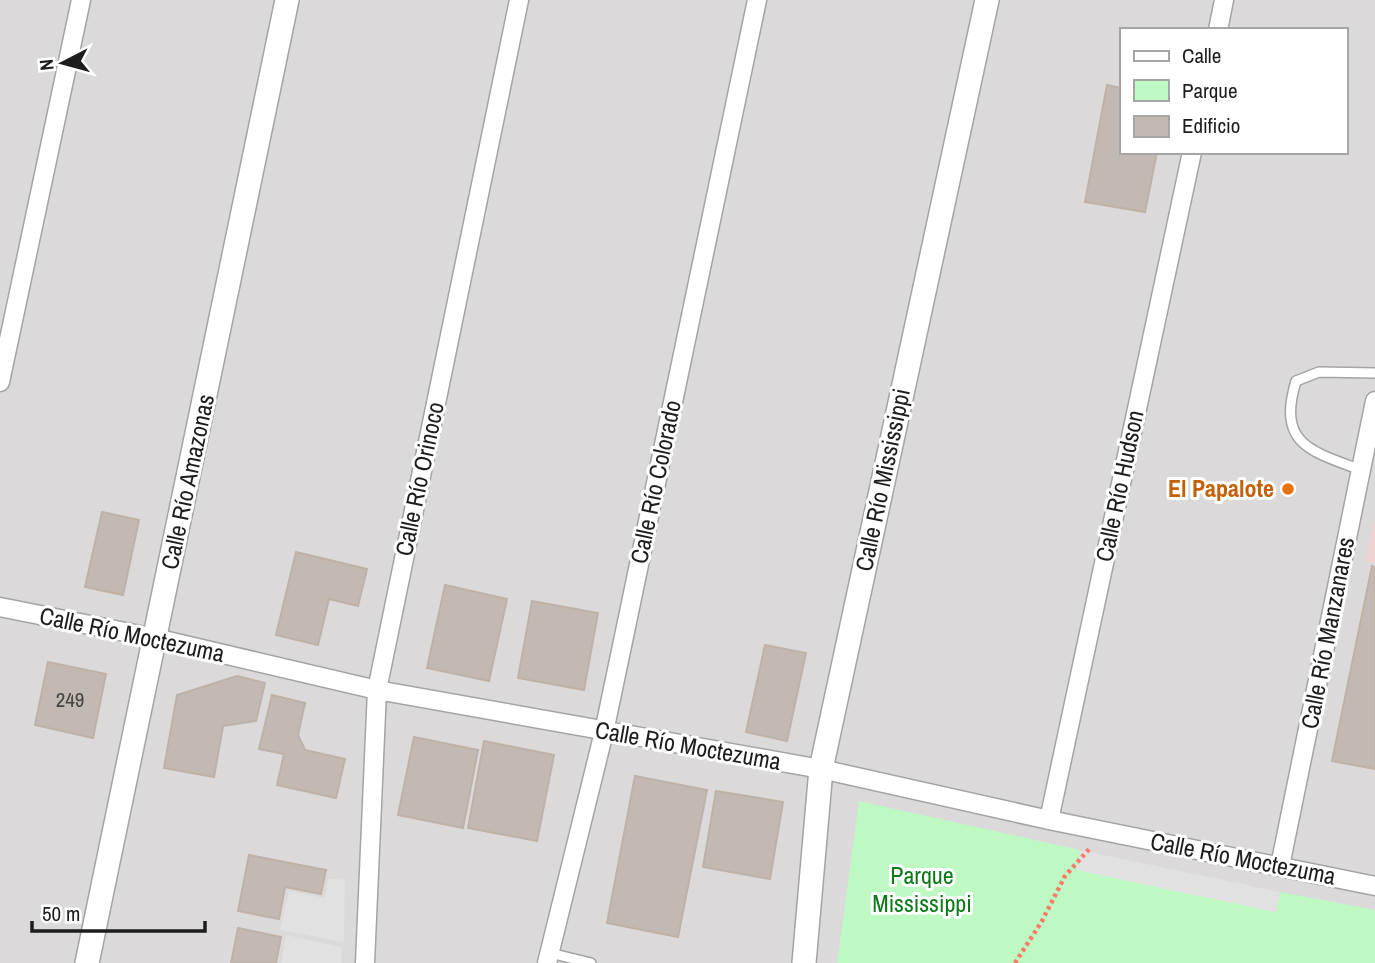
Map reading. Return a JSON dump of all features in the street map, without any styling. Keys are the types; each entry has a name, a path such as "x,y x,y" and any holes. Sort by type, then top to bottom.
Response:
{"street":[{"path":"0,382 80,0"},
{"name":"Calle Río Amazonas","path":"87,963 287,0"},
{"name":"Calle Río Orinoco","path":"365,963 377,690 519,0"},
{"name":"Calle Río Colorado","path":"549,958 604,732 757,0"},
{"name":"Calle Río Mississippi","path":"804,963 821,769 986,0"},
{"path":"1218,28 1224,0"},
{"name":"Calle Río Hudson","path":"1049,820 1192,154"},
{"name":"Calle Río Manzanares","path":"1280,866 1375,401"},
{"name":"Calle Río Moctezuma","path":"0,607 155,638 377,690 821,769 1049,820 1375,886"}],"lane":[{"path":"1361,470 1315,453 1295,436 1288,405 1296,381 1319,372 1375,373"},
{"path":"549,958 591,963"}],"path":[{"path":"1015,963 1042,922 1065,876 1105,831"}],"shaded area":[{"path":"0,0 1375,0 1375,963 0,963"},
{"path":"1375,519 1375,563 1365,562"},
{"path":"1080,850 1280,892 1276,912 1077,870"},
{"path":"345,878 344,942 280,930 289,891 325,898 328,879"},
{"path":"286,935 342,947 341,963 281,963"}],"green space":[{"name":"Parque Mississippi","path":"859,801 1080,850 1078,870 1276,912 1280,892 1375,910 1375,963 837,963"}],"building":[{"path":"1107,85 1120,88 1120,154 1157,154 1145,212 1085,202"},
{"path":"102,512 139,520 123,595 85,587"},
{"path":"296,552 367,569 358,606 329,599 318,645 276,635"},
{"path":"1372,566 1375,567 1375,769 1332,761"},
{"path":"445,585 507,599 489,681 427,668"},
{"path":"532,601 598,613 584,690 518,678"},
{"path":"765,645 806,653 787,741 746,732"},
{"path":"48,662 106,674 93,738 35,725"},
{"path":"237,676 265,683 256,721 223,726 214,777 164,768 177,695"},
{"path":"272,695 305,703 298,735 305,750 345,759 336,798 277,785 284,754 259,749"},
{"path":"414,737 478,750 463,828 398,815"},
{"path":"484,741 554,755 537,841 468,828"},
{"path":"635,776 707,790 678,937 607,923"},
{"path":"716,791 783,802 770,879 703,867"},
{"path":"249,855 326,870 321,894 285,887 279,919 238,911"},
{"path":"238,928 281,937 276,963 231,963"}],"place":[{"name":"El Papalote","path":"1288,489"}]}
